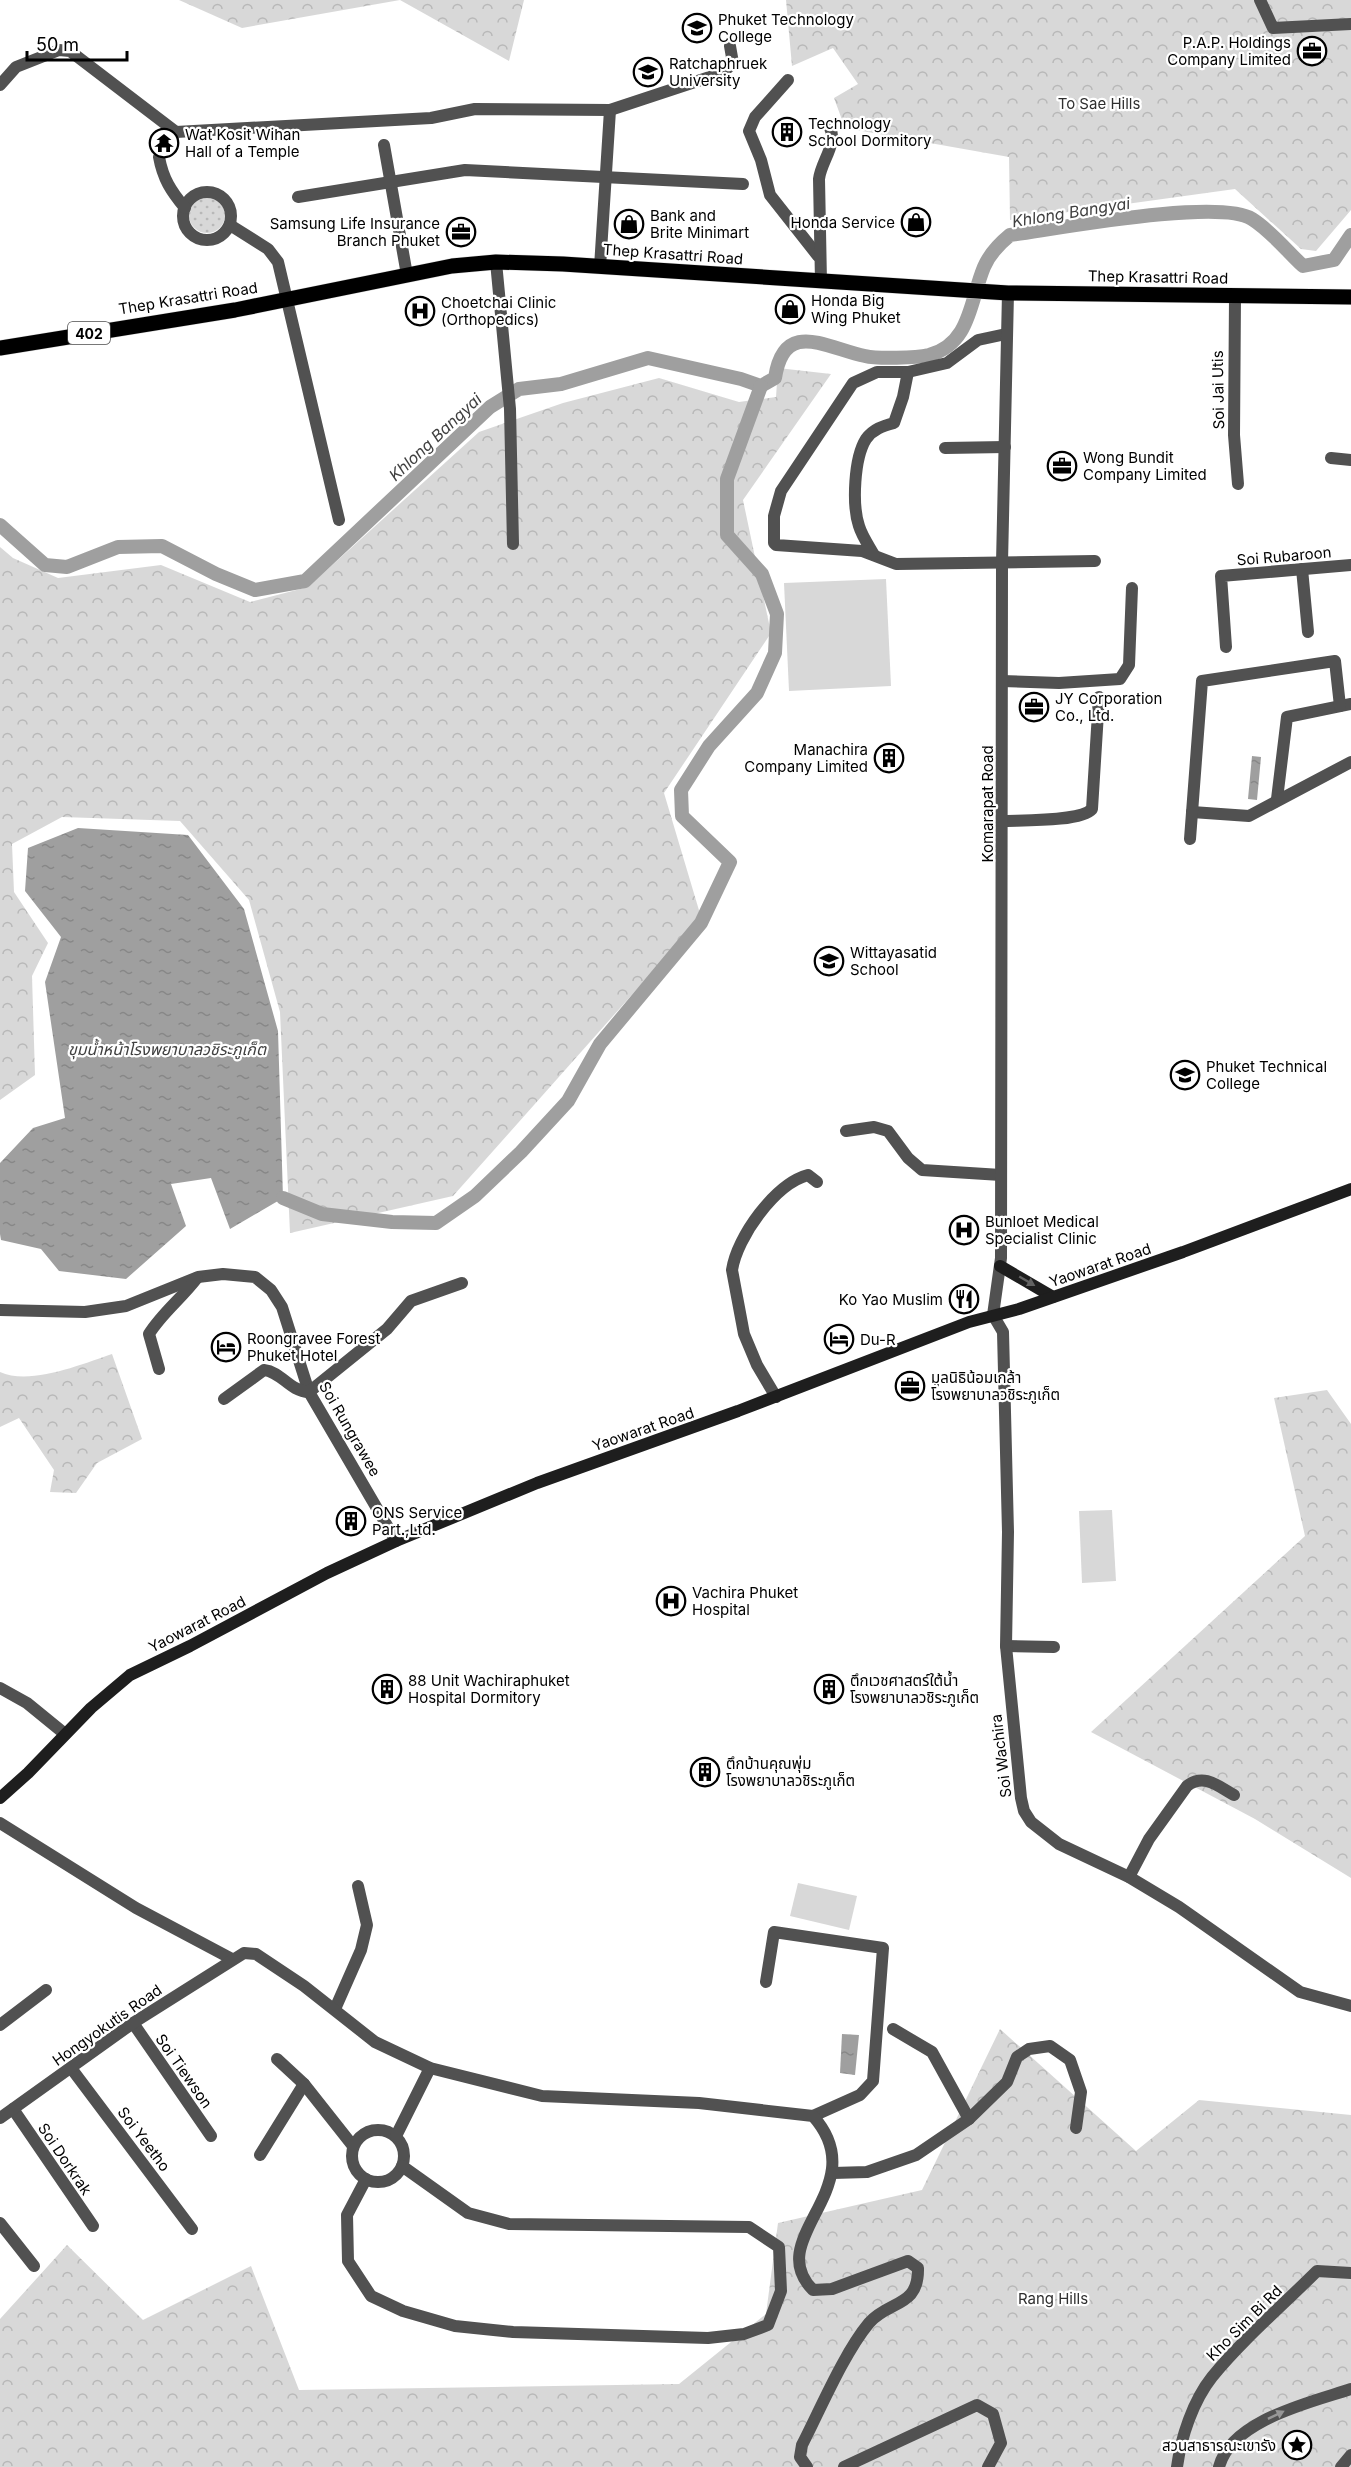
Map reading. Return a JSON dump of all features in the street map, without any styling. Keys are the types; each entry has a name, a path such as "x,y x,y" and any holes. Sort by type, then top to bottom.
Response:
{"main road":[{"name":"Thep Krasattri Road","path":"0,348 287,299 452,266 496,262 1008,293 1351,297"},
{"name":"Yaowarat Road","path":"0,1798 28,1773 65,1734 130,1675 327,1573 396,1540 537,1483 776,1397 993,1315 1053,1297 1351,1189"},
{"path":"1000,1266 1053,1297"}],"street":[{"path":"1260,0 1273,28 1351,24"},
{"path":"0,85 16,67 59,50 70,51 176,132 431,118 475,109 610,110 722,73 733,63 730,46"},
{"path":"788,80 755,117 749,131 761,160 770,195 818,256"},
{"path":"600,267 610,110"},
{"path":"821,282 818,256 819,179 820,166 832,143 832,131 828,126"},
{"path":"176,132 159,157 162,175 168,187 185,208"},
{"path":"384,145 407,275"},
{"path":"298,198 465,170 743,184"},
{"path":"211,192 218,194 229,204 230,225 222,235 215,239 198,238 186,227 185,208 197,194 211,192"},
{"path":"230,225 268,249 278,262 339,520"},
{"path":"496,262 509,401 513,544"},
{"name":"Komarapat Road","path":"993,1315 1000,1266 1002,563 1008,293"},
{"name":"Soi Jai Utis","path":"1235,297 1234,435 1238,484"},
{"path":"1006,334 978,340 946,363 908,372 877,372 853,383 788,477 781,491 774,516 773,539 776,545 848,550 874,555 897,564 1095,561"},
{"path":"874,555 859,527 856,507 856,483 861,451 867,438 880,426 894,423 903,398 908,372"},
{"path":"945,448 1005,447"},
{"path":"1331,458 1351,460"},
{"name":"Soi Rubaroon","path":"1226,647 1221,576 1351,565"},
{"path":"1302,569 1308,632"},
{"path":"1002,681 1059,683 1120,679 1129,665 1132,588"},
{"path":"1190,838 1202,681 1335,661 1345,705 1287,717 1277,799"},
{"path":"1002,821 1075,817 1088,814 1092,809 1099,697"},
{"path":"1192,812 1249,816 1277,799 1351,762"},
{"path":"846,1131 874,1127 888,1131 908,1158 922,1170 1001,1175"},
{"path":"776,1397 757,1365 744,1334 732,1270 739,1247 766,1205 796,1178 808,1175 817,1182"},
{"name":"Soi Rungrawee","path":"0,1310 85,1312 126,1306 198,1277 223,1274 255,1277 271,1290 282,1307 309,1392 396,1540"},
{"path":"159,1369 149,1334 198,1277"},
{"path":"224,1399 264,1370 272,1371 293,1389 309,1392 387,1329 411,1301 462,1282"},
{"name":"Soi Wachira","path":"993,1315 1003,1332 1008,1532 1006,1646 1017,1781 1024,1811 1037,1828 1059,1844 1129,1877 1179,1907 1300,1992 1351,2006"},
{"path":"1006,1646 1054,1647"},
{"path":"0,1688 27,1703 65,1734"},
{"path":"1129,1877 1149,1839 1187,1785 1196,1779 1206,1780 1234,1795"},
{"path":"0,1823 136,1908 232,1959 244,1953 256,1954 335,2009 375,2042 430,2068 542,2096 699,2103 813,2116 860,2095 873,2081 883,1948 774,1932 766,1982"},
{"path":"335,2009 361,1950 367,1925 358,1886"},
{"name":"Hongyokutis Road","path":"0,2118 132,2023 232,1959"},
{"path":"0,2025 46,1990"},
{"name":"Soi Tiewson","path":"132,2023 211,2136"},
{"path":"893,2029 932,2052 969,2119"},
{"path":"833,2173 867,2172 916,2155 969,2119 1007,2082 1017,2057 1029,2049 1050,2046 1070,2060 1081,2092 1076,2128"},
{"path":"277,2059 304,2084 353,2146"},
{"name":"Soi Yeetho","path":"71,2068 192,2229"},
{"path":"396,2136 430,2068"},
{"path":"260,2155 304,2084"},
{"name":"Soi Dorkrak","path":"13,2109 93,2226"},
{"path":"807,2467 800,2457 802,2445 845,2362 870,2322 909,2297 918,2283 918,2268 908,2261 832,2289 813,2290 802,2279 798,2259 801,2241 825,2197 833,2173 832,2152 825,2129 813,2116"},
{"path":"381,2129 396,2136 404,2152 402,2166 390,2180 381,2182 366,2179 355,2169 352,2160 353,2146 358,2138 372,2130 381,2129"},
{"path":"366,2179 347,2215 348,2261 371,2296 403,2311 455,2326 525,2332 708,2338 744,2334 768,2325 781,2291 779,2247 749,2227 509,2224 468,2213 402,2166"},
{"path":"0,2223 34,2266"},
{"name":"Kho Sim Bi Rd","path":"1177,2467 1180,2444 1188,2422 1211,2378 1317,2271 1351,2272"},
{"path":"1219,2467 1234,2443 1275,2414 1351,2390"},
{"path":"844,2467 978,2405 993,2414 1001,2443 988,2467"},
{"path":"1341,2467 1351,2455"}],"green space":[{"path":"179,0 400,0 242,28"},
{"path":"400,0 524,0 509,61"},
{"name":"To Sae Hills","path":"786,0 1351,0 1351,210 1316,251 1301,249 1235,189 1010,220 1009,157 845,128 834,98 858,84 833,48 792,66"},
{"path":"207,197 220,202 225,215 220,228 207,233 194,228 189,215 194,202"},
{"path":"778,368 831,374 743,500 771,633 664,793 701,917 453,1196 290,1233 280,1012 249,900 180,821 62,817 12,844 14,892 48,943 32,976 35,1075 0,1100 0,547 13,558 58,578 161,565 250,602 308,587 479,432 563,403 659,378 739,402 776,397"},
{"path":"886,579 891,686 789,691 784,583"},
{"path":"112,1354 142,1439 97,1463 76,1493 50,1492 54,1470 19,1418 0,1427 0,1372 12,1376 41,1375"},
{"path":"1327,1390 1351,1424 1351,1878 1255,1819 1091,1732 1305,1536 1274,1398"},
{"path":"1112,1510 1116,1581 1082,1583 1079,1511"},
{"path":"798,1883 857,1896 849,1930 790,1916"},
{"name":"Rang Hills","path":"1000,2029 1136,2151 1199,2100 1351,2115 1351,2467 0,2467 0,2319 67,2245 143,2320 251,2266 299,2390 679,2384 766,2314 778,2223 922,2190"}],"water":[{"path":"1252,756 1261,757 1257,800 1248,799"},
{"name":"ขุมน้ำหน้าโรงพยาบาลวชิระภูเก็ต","path":"78,828 188,835 244,909 278,1031 283,1198 230,1229 211,1178 171,1184 186,1226 126,1279 59,1271 41,1249 1,1240 0,1234 0,1163 33,1128 65,1118 45,982 61,937 25,891 28,848"},
{"path":"842,2034 859,2035 855,2075 840,2073"}],"waterway":[{"name":"Khlong Bangyai","path":"0,525 45,565 67,567 118,547 162,546 216,574 255,590 305,581 490,407 519,389 561,384 648,358 741,379 761,386 775,378 780,360 787,348 797,343 809,342 871,357 897,358 929,355 943,349 961,331 972,306 986,262 995,249 1010,235 1173,213 1234,213 1259,224 1303,266 1334,260 1351,235"},
{"path":"283,1198 322,1214 392,1222 436,1223 475,1196 521,1152 568,1101 600,1044 701,923 730,862 682,816 681,790 709,746 757,693 775,653 777,614 762,574 727,535 727,479 761,386"}],"place":[{"name":"Phuket Technology College","path":"697,28"},
{"name":"P.A.P. Holdings Company Limited","path":"1312,51"},
{"name":"Ratchaphruek University","path":"648,72"},
{"name":"Technology School Dormitory","path":"787,132"},
{"name":"Wat Kosit Wihan Hall of a Temple","path":"164,143"},
{"name":"Honda Service","path":"916,222"},
{"name":"Bank and Brite Minimart","path":"629,224"},
{"name":"Samsung Life Insurance Branch Phuket","path":"461,232"},
{"name":"Honda Big Wing Phuket","path":"790,309"},
{"name":"Choetchai Clinic (Orthopedics)","path":"420,311"},
{"name":"Wong Bundit Company Limited","path":"1062,466"},
{"name":"JY Corporation Co., Ltd.","path":"1034,707"},
{"name":"Manachira Company Limited","path":"889,758"},
{"name":"Wittayasatid School","path":"829,961"},
{"name":"Phuket Technical College","path":"1185,1075"},
{"name":"Bunloet Medical Specialist Clinic","path":"964,1230"},
{"name":"Ko Yao Muslim","path":"964,1299"},
{"name":"Du-R","path":"839,1339"},
{"name":"Roongravee Forest Phuket Hotel","path":"226,1347"},
{"name":"มูลนิธิน้อมเกล้า โรงพยาบาลวชิระภูเก็ต","path":"910,1386"},
{"name":"ONS Service Part.,Ltd.","path":"351,1521"},
{"name":"Vachira Phuket Hospital","path":"671,1601"},
{"name":"88 Unit Wachiraphuket Hospital Dormitory","path":"387,1689"},
{"name":"ตึกเวชศาสตร์ใต้น้ำ โรงพยาบาลวชิระภูเก็ต","path":"829,1689"},
{"name":"ตึกบ้านคุณพุ่ม โรงพยาบาลวชิระภูเก็ต","path":"705,1772"},
{"name":"สวนสาธารณะเขารัง","path":"1297,2445"}]}
